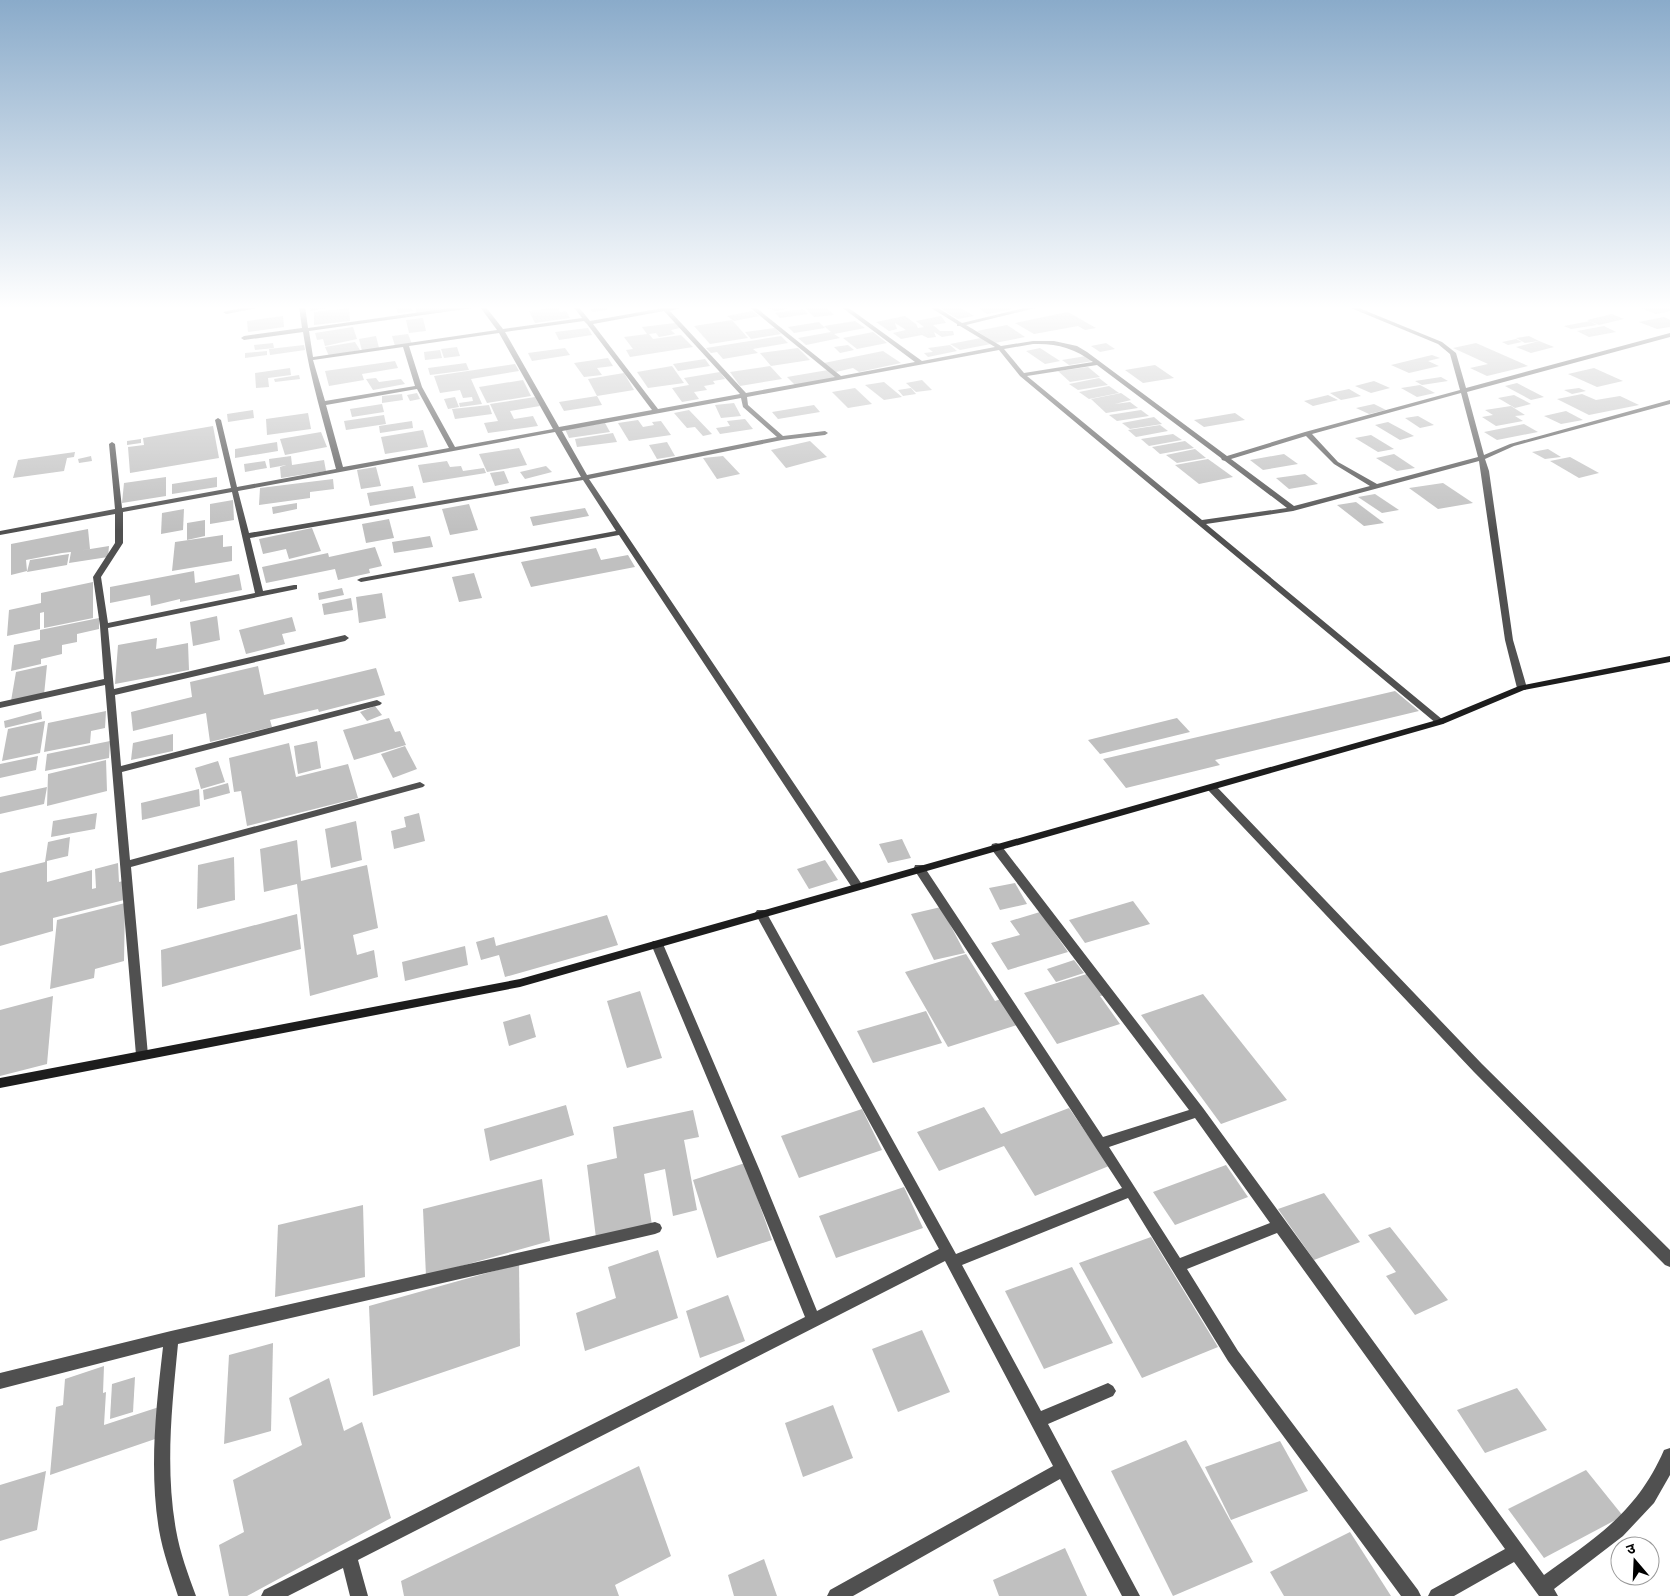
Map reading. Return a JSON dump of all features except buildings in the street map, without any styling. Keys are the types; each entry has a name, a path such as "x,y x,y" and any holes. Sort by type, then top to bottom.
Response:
{"street":[{"path":"315,380 340,470"},
{"path":"417,380 453,449"},
{"path":"530,380 585,478 857,886"},
{"path":"633,380 656,411"},
{"path":"731,380 744,395 745,406 782,438"},
{"path":"0,533 826,380"},
{"path":"1027,380 1440,722"},
{"path":"1121,380 1293,509"},
{"path":"1460,380 1482,458 1509,640 1522,688"},
{"path":"1224,459 1307,433 1501,380"},
{"path":"321,404 419,387"},
{"path":"1198,523 1293,509 1482,458 1512,445 1670,402"},
{"path":"218,420 236,488 259,594"},
{"path":"247,536 585,478 782,438 825,433"},
{"path":"1307,433 1336,463 1375,486"},
{"path":"112,444 119,511 117,548 97,577 104,626 142,1056"},
{"path":"361,580 620,532"},
{"path":"104,626 294,587"},
{"path":"110,693 345,638"},
{"path":"0,1083 520,983 919,868 1212,788 1440,722 1522,688 1670,659"},
{"path":"0,705 109,681"},
{"path":"117,770 376,703"},
{"path":"126,865 420,785"},
{"path":"1212,788 1478,1068 1670,1260"},
{"path":"996,847 1198,1112 1546,1591 1642,1507 1655,1489 1670,1456"},
{"path":"919,868 1131,1191 1232,1356 1412,1596"},
{"path":"761,913 951,1257 1131,1596"},
{"path":"657,944 813,1319"},
{"path":"1100,1144 1198,1112"},
{"path":"270,1596 813,1319 951,1257 1131,1191"},
{"path":"1178,1266 1280,1225"},
{"path":"0,1381 171,1338 655,1228"},
{"path":"171,1338 161,1441 161,1491 169,1541 187,1596"},
{"path":"1037,1420 1108,1392"},
{"path":"836,1596 1063,1469"},
{"path":"1437,1596 1516,1552"},
{"path":"348,1556 359,1596"}]}
